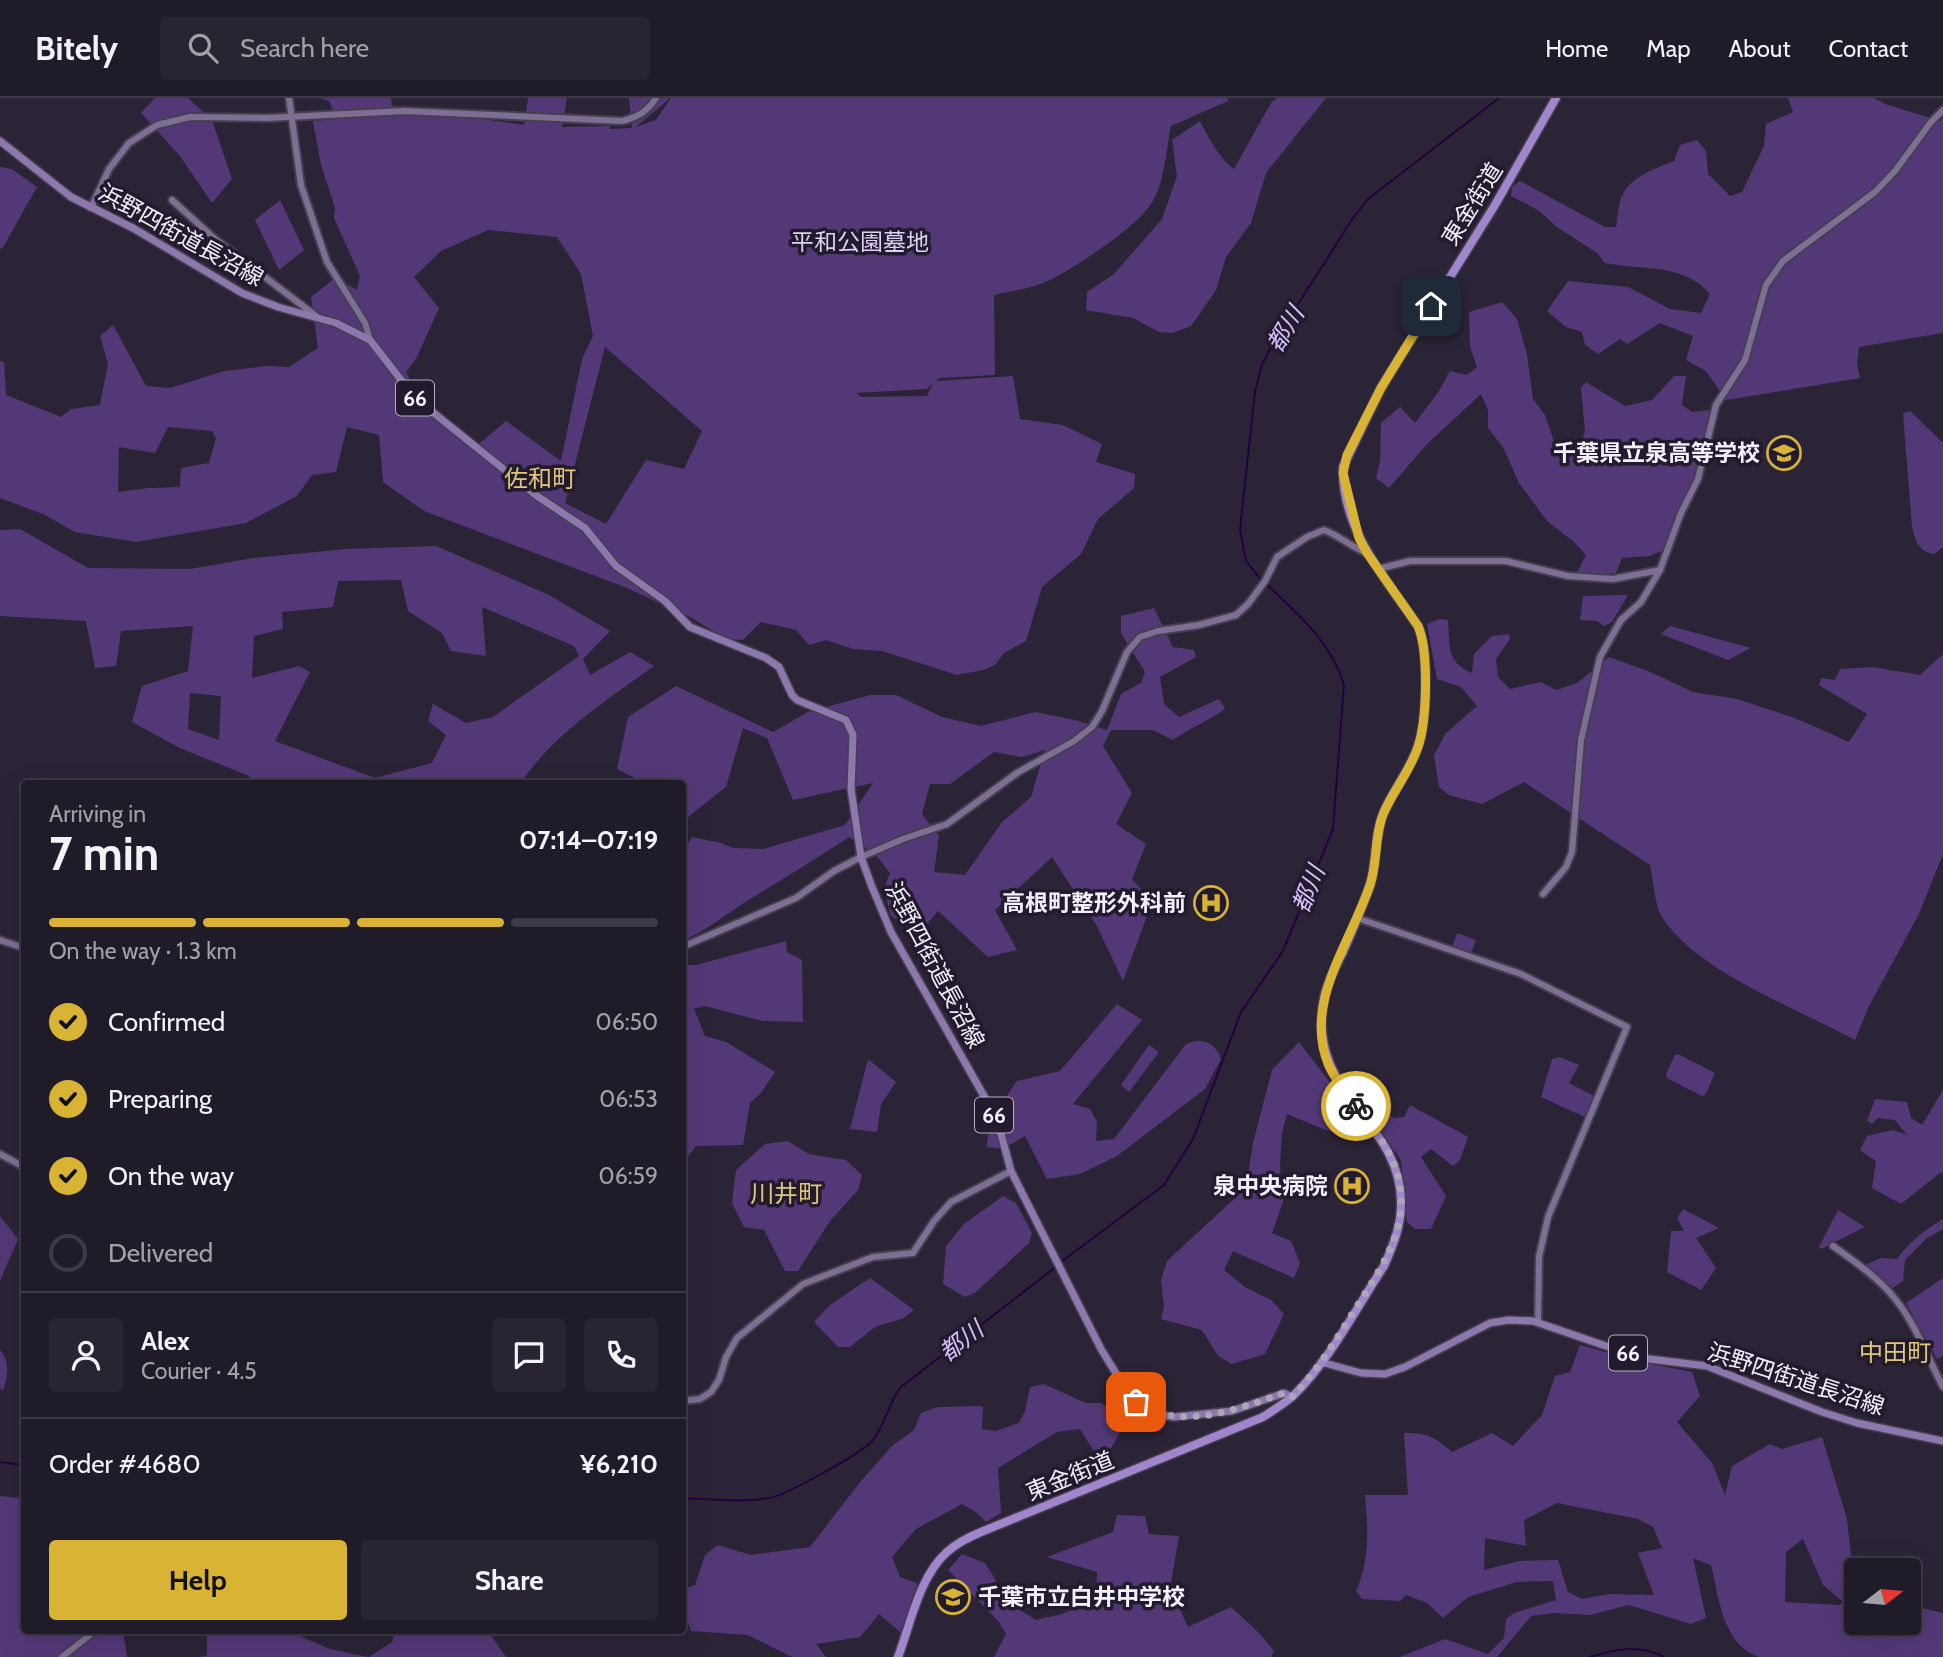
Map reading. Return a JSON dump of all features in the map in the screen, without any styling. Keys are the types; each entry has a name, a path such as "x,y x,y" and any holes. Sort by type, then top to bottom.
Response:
{"highway":[{"name":"東金街道","path":"898,1657 929,1576 940,1559 955,1546 981,1532 1263,1417 1292,1397 1321,1362 1384,1266 1401,1215 1400,1189 1392,1160 1382,1140 1338,1082 1325,1054 1321,1027 1324,996 1373,873 1380,823 1418,747 1422,731 1425,670 1423,638 1418,626 1367,553 1355,528 1343,479 1343,467 1381,388 1495,205 1556,98"}],"main road":[{"name":"浜野四街道長沼線","path":"0,141 57,187 91,208 134,228 243,293 278,307 337,323 370,340 415,398 537,496 585,528 616,566 665,601 684,622 696,631 773,662 784,673 789,689 797,700 846,720 853,735 851,789 861,858 891,932 997,1119 1011,1171 1101,1349 1136,1402 1160,1415 1174,1417 1232,1411 1284,1393 1292,1397"},
{"name":"浜野四街道長沼線","path":"1321,1362 1361,1373 1385,1374 1405,1367 1490,1323 1509,1320 1538,1322 1641,1358 1707,1366 1822,1412 1857,1423 1943,1441"}],"street":[{"path":"289,98 299,178 324,253 331,270 365,323 370,340"},
{"path":"91,208 115,158 128,143 149,128 190,117 293,117 396,110 622,121 645,112 656,98"},
{"path":"1544,894 1566,867 1572,852 1581,740 1600,657 1621,620 1641,602 1660,570 1681,513 1698,479 1716,405 1741,369 1766,285 1783,261 1881,186 1943,110"},
{"path":"172,200 215,239 316,316"},
{"path":"686,945 796,898 834,871 861,858 947,824 1017,773 1074,741 1092,727 1102,711 1127,652 1140,638 1158,631 1199,625 1237,615 1265,581 1277,557 1317,533 1324,530 1335,534 1367,553"},
{"path":"1378,569 1410,561 1506,561 1561,575 1614,579 1660,570"},
{"path":"1357,918 1521,974 1627,1027 1548,1217 1539,1257 1538,1322"},
{"path":"0,940 21,947"},
{"path":"0,1154 21,1165"},
{"path":"686,1401 700,1399 711,1392 737,1338 803,1284 873,1257 913,1253 934,1221 951,1202 1011,1171"},
{"path":"1833,1246 1870,1273 1895,1298 1943,1387"},
{"path":"62,1657 91,1634"}],"green space":[{"path":"155,98 188,98 212,120 232,179 212,203 180,156 141,113"},
{"name":"平和公園墓地","path":"320,98 391,98 392,106 524,125 528,98 567,98 562,127 610,126 610,129 632,128 629,98 670,98 636,127 656,120 671,98 1228,98 1228,101 1171,126 1156,196 1133,224 1091,256 1052,279 1031,287 994,295 995,375 939,378 936,381 1013,376 1020,419 1063,425 1102,444 1096,462 1135,474 1134,488 1098,519 1081,554 1042,587 1026,641 1004,653 995,665 957,675 882,651 853,649 826,640 809,645 796,630 761,622 743,640 726,639 692,618 627,588 424,511 383,482 379,435 347,427 336,472 312,475 297,496 246,523 136,542 75,532 43,514 0,498 0,361 4,362 6,395 61,417 71,409 100,405 108,364 100,336 113,325 146,386 170,388 224,371 267,366 289,367 318,348 311,297 335,278 357,290 360,276 334,218 335,208 321,165 313,121 337,119 329,101","holes":["488,230 557,237 581,274 593,336 582,359 561,461 506,421 472,450 425,410 406,372 416,359 439,308 414,277 441,251","605,347 702,431 684,469 646,460 606,524 565,503","933,383 927,396 862,397 856,393 927,389","168,427 212,431 216,438 209,463 181,468 180,487 118,492 119,447 155,453"]},
{"path":"1277,98 1326,98 1266,173 1251,223 1226,257 1216,290 1191,326 1172,333 1159,332 1133,318 1086,310 1087,292 1114,274 1162,219 1177,176 1172,140 1200,121 1219,153 1234,169 1271,103"},
{"path":"1788,98 1874,98 1940,121 1943,118 1943,333 1859,347 1857,364 1860,378 1726,400 1706,371 1686,360 1693,336 1660,323 1627,344 1620,339 1598,354 1585,345 1582,332 1566,327 1547,311 1568,281 1628,287 1670,309 1701,313 1710,294 1699,284 1674,272 1605,263 1597,253 1557,227 1538,210 1511,196 1512,187 1520,181 1605,227 1616,227 1620,202 1632,182 1674,161 1680,145 1697,140 1706,151 1708,174 1730,196 1742,192 1764,146 1766,124 1793,112"},
{"path":"0,167 12,169 37,187 2,249 0,248"},
{"path":"280,200 304,250 279,270 255,220"},
{"path":"1502,302 1517,319 1527,354 1533,399 1545,415 1557,450 1577,452 1585,431 1581,388 1586,382 1625,406 1652,400 1674,376 1686,376 1682,405 1692,412 1710,410 1694,476 1662,551 1650,556 1622,558 1616,573 1582,577 1577,573 1586,555 1547,521 1519,483 1503,447 1488,428 1488,410 1481,394 1427,444 1389,488 1376,478 1380,462 1381,423 1400,407 1415,423 1450,371 1467,375 1477,367 1470,347 1469,312"},
{"path":"1910,411 1943,443 1943,547 1934,554 1924,551 1918,545 1912,527 1903,413"},
{"path":"20,529 88,568 190,569 253,558 346,549 436,546 547,594 610,631 583,659 590,675 630,652 654,666 565,733 523,780 250,780 249,776 180,748 132,722 142,686 188,671 193,626 121,631 116,666 95,668 86,621 0,616 0,530","holes":["401,580 408,611 442,633 451,651 486,656 482,607 574,646 579,656 493,717 466,723 433,704 428,721 446,735 432,763 375,778 275,741 310,672 299,666 252,678 254,636 283,629 282,612 333,607 338,581","190,693 221,696 219,740 188,729"]},
{"path":"1628,595 1612,622 1604,626 1597,621 1580,620 1583,596"},
{"path":"1154,608 1173,647 1194,650 1196,657 1160,677 1164,704 1179,717 1219,699 1225,709 1173,740 1153,730 1111,730 1103,746 1132,793 1116,824 1146,844 1132,879 1141,889 1134,908 1147,916 1123,981 1097,926 1052,857 995,910 1017,950 988,957 938,911 919,933 891,916 884,889 890,873 875,854 849,837 686,939 686,846 692,837 733,848 763,849 845,825 873,783 793,800 767,738 743,728 726,787 686,819 686,780 639,780 617,769 628,717 676,686 773,732 808,712 870,695 896,695 942,717 981,726 1035,712 1107,730 1121,694 1141,683 1145,672 1121,633 1121,616","holes":["1045,750 1031,797 1002,822 965,875 934,872 939,836 922,814 930,784 950,784 994,752 1022,757"]},
{"path":"1440,619 1448,620 1454,658 1472,673 1474,654 1492,636 1509,634 1510,639 1496,659 1498,677 1510,689 1541,682 1556,690 1577,683 1609,657 1693,692 1737,699 1795,718 1849,742 1867,714 1819,685 1821,678 1835,680 1840,669 1872,667 1920,675 1943,654 1943,854 1918,916 1869,1006 1855,1040 1750,987 1699,955 1678,937 1662,917 1650,865 1524,782 1482,804 1449,795 1439,787 1434,755 1446,733 1477,706 1461,687 1437,679 1427,624"},
{"path":"1670,626 1751,648 1728,660 1661,634"},
{"path":"1457,933 1476,940 1470,956 1451,950"},
{"path":"786,941 787,952 802,960 803,1022 762,1021 705,1006 694,1009 705,1036 726,1042 775,1072 761,1093 750,1103 743,1145 696,1146 686,1159 686,965 696,965"},
{"path":"1117,1004 1142,1020 1073,1104 1090,1109 1097,1122 1096,1141 1114,1139 1186,1044 1208,1042 1219,1053 1221,1059 1205,1089 1117,1156 1080,1174 1047,1179 1025,1136 1003,1149 987,1147 993,1121 1017,1081 1060,1071"},
{"path":"1299,1042 1345,1102 1358,1096 1359,1088 1394,1118 1404,1117 1410,1105 1468,1137 1460,1160 1453,1166 1431,1149 1421,1157 1446,1196 1431,1229 1415,1229 1407,1222 1401,1160 1382,1133 1369,1137 1349,1125 1328,1131 1287,1114 1282,1133 1280,1165 1283,1202 1272,1233 1291,1241 1300,1263 1294,1278 1233,1251 1224,1270 1245,1287 1271,1300 1284,1314 1265,1354 1232,1364 1218,1356 1202,1330 1161,1319 1164,1307 1161,1280 1167,1261 1246,1188 1253,1143 1272,1070"},
{"path":"1149,1045 1159,1052 1129,1092 1121,1085"},
{"path":"1678,1054 1715,1073 1706,1094 1702,1096 1667,1078 1666,1074"},
{"path":"1560,1057 1579,1065 1569,1083 1594,1096 1585,1117 1541,1097 1552,1059"},
{"path":"868,1059 896,1082 881,1104 877,1132 850,1129"},
{"path":"1943,1090 1943,1175 1941,1172 1901,1204 1872,1188 1876,1161 1860,1150 1867,1136 1893,1130 1907,1135 1895,1120 1878,1118 1872,1124 1867,1121 1875,1099 1907,1102 1911,1118 1922,1125"},
{"path":"787,1141 809,1154 846,1160 862,1175 858,1190 830,1221 798,1271 785,1271 764,1230 744,1227 732,1203 736,1170 765,1144"},
{"path":"1003,1196 1016,1203 1032,1233 1029,1243 976,1292 965,1297 943,1284 946,1246 964,1224"},
{"path":"1683,1209 1719,1228 1696,1238 1716,1268 1701,1290 1667,1272 1671,1231 1684,1231 1677,1218"},
{"path":"1838,1210 1865,1227 1821,1249 1819,1247"},
{"path":"0,1216 18,1239 0,1281"},
{"path":"1943,1219 1943,1229 1927,1238 1905,1260 1903,1281 1893,1288 1865,1265 1881,1258 1897,1259 1918,1237"},
{"path":"870,1278 914,1310 904,1318 875,1327 850,1347 838,1347 814,1322 830,1305"},
{"path":"1943,1278 1943,1356 1937,1359 1906,1303"},
{"path":"1580,1345 1645,1363 1692,1372 1700,1396 1677,1422 1712,1463 1725,1495 1732,1466 1770,1444 1782,1449 1822,1437 1847,1519 1851,1558 1844,1558 1844,1635 1921,1635 1922,1608 1943,1613 1943,1657 1759,1657 1747,1651 1730,1631 1720,1605 1711,1565 1693,1558 1706,1618 1691,1624 1629,1605 1590,1615 1554,1613 1531,1616 1497,1657 1400,1657 1445,1639 1488,1654 1504,1638 1506,1619 1514,1613 1556,1600 1553,1581 1517,1582 1468,1597 1443,1618 1427,1603 1406,1595 1400,1601 1362,1599 1356,1591 1366,1556 1365,1495 1408,1495 1404,1433 1431,1437 1452,1452 1492,1433 1513,1446 1542,1415 1555,1376 1570,1372","holes":["1557,1503 1638,1519 1653,1527 1662,1548 1638,1553 1654,1595 1609,1594 1582,1599 1568,1592 1558,1560 1519,1561 1484,1570 1485,1538 1526,1546 1524,1520","1803,1539 1823,1585 1843,1602 1840,1605 1785,1602 1786,1552"]},
{"path":"0,1350 7,1369 3,1390 0,1389"},
{"path":"1044,1384 1086,1403 1101,1403 1127,1420 1102,1464 1080,1429 1057,1432 998,1468 1001,1513 986,1522 962,1504 916,1529 892,1557 900,1577 917,1583 915,1596 900,1632 879,1614 860,1637 816,1644 826,1657 792,1657 748,1635 691,1631 686,1617 686,1588 695,1585 705,1555 718,1545 751,1555 810,1547 892,1446 914,1430 921,1413 938,1407 983,1406 982,1429 996,1431 1019,1423 1025,1411 1030,1387"},
{"path":"0,1496 21,1500 21,1634 123,1634 127,1657 0,1657"},
{"path":"1117,1515 1145,1516 1149,1534 1179,1536 1170,1588 1188,1627 1231,1607 1274,1651 1271,1657 994,1657 1006,1634 999,1622 948,1570 962,1554 985,1563 1011,1604 1036,1620 1062,1614 1096,1600 1097,1572 1047,1557 1113,1532"},
{"path":"207,1634 295,1634 330,1649 368,1657 198,1657 207,1656"},
{"path":"394,1634 490,1634 506,1657 369,1657 392,1642"}],"waterway":[{"name":"都川","path":"1262,581 1246,561 1240,530 1255,391 1262,365 1353,218 1368,199 1499,98"},
{"name":"都川","path":"1061,1262 1164,1185 1193,1139 1241,1012 1283,951 1333,829 1344,685 1322,642 1266,584"},
{"name":"都川","path":"686,1498 769,1498 806,1482 854,1455 872,1441 900,1388 1057,1266"},
{"name":"都川","path":"0,1462 21,1465"},
{"path":"1590,1657 1627,1649 1645,1650 1664,1657"}],"way so far":[{"path":"1136,1402 1152,1412 1174,1417 1232,1411 1284,1393 1292,1397 1317,1367 1384,1266 1399,1228 1401,1215 1400,1189 1392,1160 1382,1140 1356,1106"}],"place":[{"name":"千葉県立泉高等学校","path":"1784,453"},
{"name":"高根町整形外科前","path":"1211,903"},
{"name":"泉中央病院","path":"1352,1186"},
{"name":"千葉市立白井中学校","path":"953,1597"}],"district":[{"name":"佐和町","path":"540,478"},
{"name":"川井町","path":"786,1193"},
{"name":"中田町","path":"1895,1352"}],"route":[{"path":"1356,1106 1338,1082 1325,1054 1321,1027 1324,996 1370,885 1383,813 1418,747 1422,731 1425,652 1418,626 1359,538 1343,479 1343,467 1381,388 1431,306"}]}
